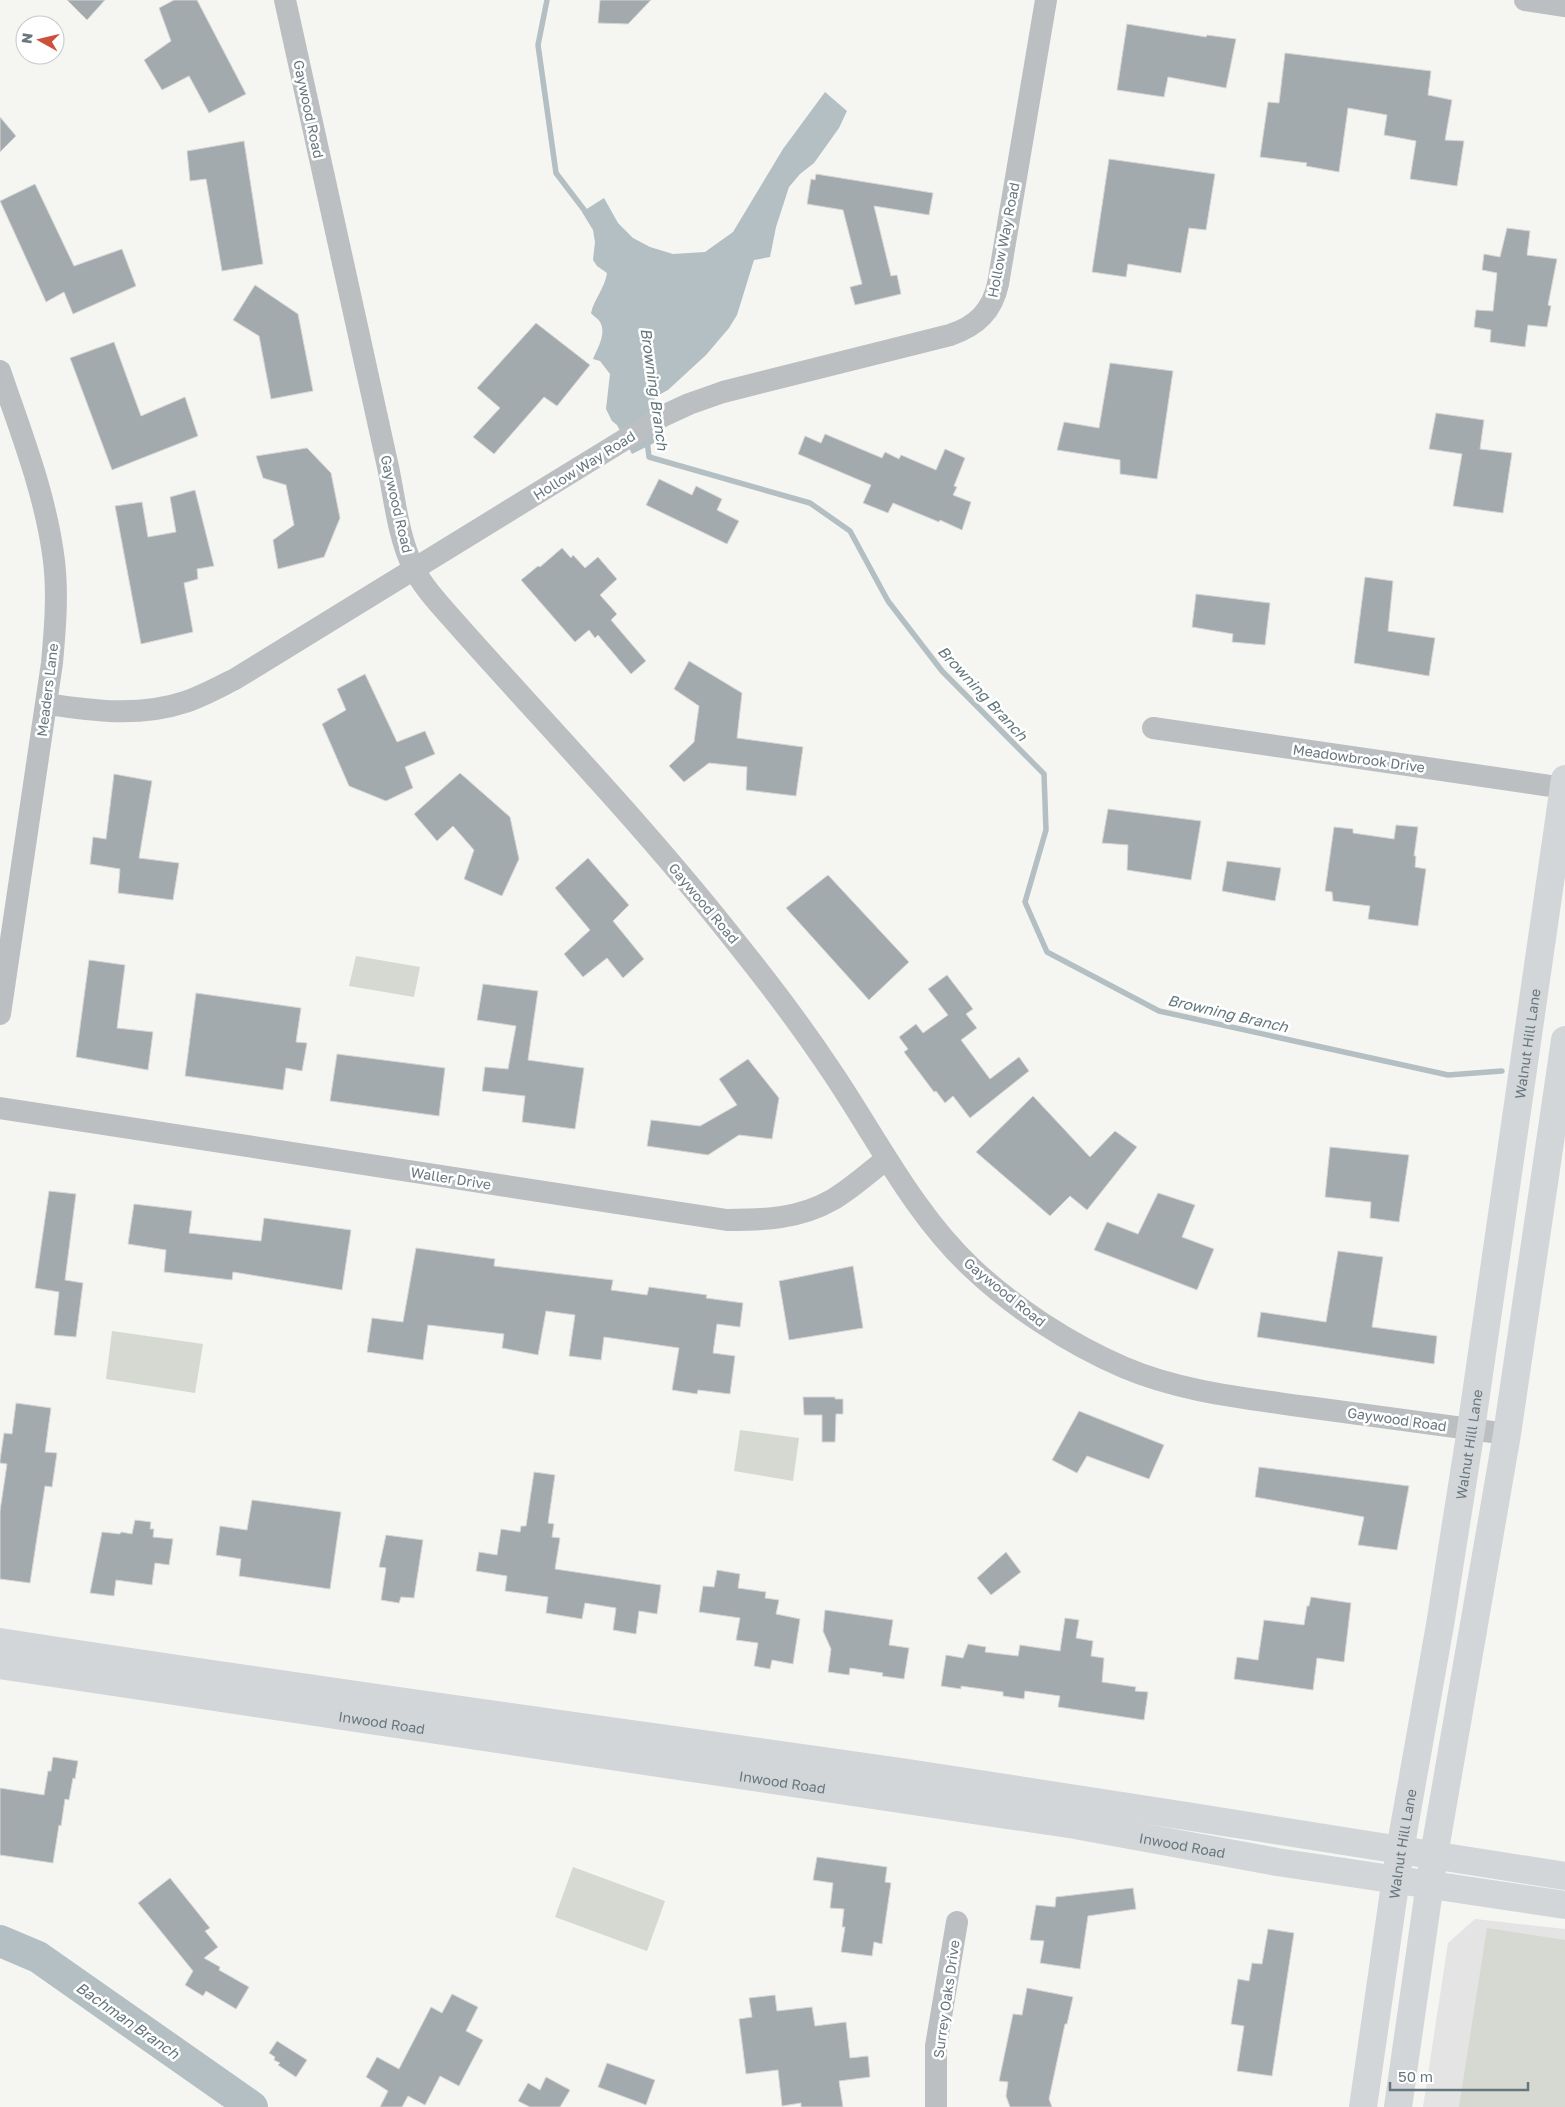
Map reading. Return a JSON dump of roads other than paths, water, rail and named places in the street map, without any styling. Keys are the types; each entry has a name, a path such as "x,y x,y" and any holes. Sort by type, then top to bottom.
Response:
{"main road":[{"name":"Walnut Hill Lane","path":"1363,2107 1400,1850 1440,1625 1471,1429 1565,785"},
{"path":"1398,2107 1429,1885 1507,1434 1565,1040"},
{"name":"Inwood Road","path":"0,1642 172,1680"},
{"name":"Inwood Road","path":"0,1665 172,1680 548,1735 918,1802 1075,1825 1277,1862 1565,1905"},
{"name":"Inwood Road","path":"548,1735 923,1776 1242,1824 1565,1876"},
{"path":"918,1802 923,1776"},
{"path":"1238,1854 1242,1824"}],"street":[{"name":"Gaywood Road","path":"285,0 403,542 414,568 428,590 463,631 698,893 768,982 824,1060 887,1159 936,1228 972,1268 1035,1319 1089,1351 1118,1365 1165,1382 1227,1396 1507,1434"},
{"name":"Hollow Way Road","path":"47,704 116,712 148,710 185,702 235,679 663,416 723,392 950,335 964,330 980,320 992,303 998,284 1046,0"},
{"path":"1525,0 1565,6"},
{"name":"Meaders Lane","path":"0,371 40,491 54,561 56,608 47,704 0,1014"},
{"name":"Meadowbrook Drive","path":"1153,728 1565,785"},
{"name":"Waller Drive","path":"0,1108 727,1220 762,1220 797,1214 832,1200 887,1159"},
{"name":"Surrey Oaks Drive","path":"936,2107 936,2046 957,1922"}],"water":[{"path":"825,92 847,111 839,128 814,163 800,174 789,187 776,227 770,257 754,260 737,315 729,328 706,355 668,390 655,397 653,406 658,441 632,454 617,425 612,421 606,409 610,374 600,361 593,359 601,341 602,327 591,313 607,273 597,266 593,260 595,242 593,230 582,212 604,198 618,223 633,238 650,247 673,254 705,252 733,232 783,149"}],"waterway":[{"name":"Browning Branch","path":"547,0 538,45 556,173 588,215"},
{"name":"Browning Branch","path":"647,440 649,457 810,503 850,531 888,601 942,671 1044,774 1046,830 1025,902 1047,952 1159,1011 1448,1075 1502,1071"},
{"name":"Bachman Branch","path":"0,1941 38,1957 252,2107"}]}
